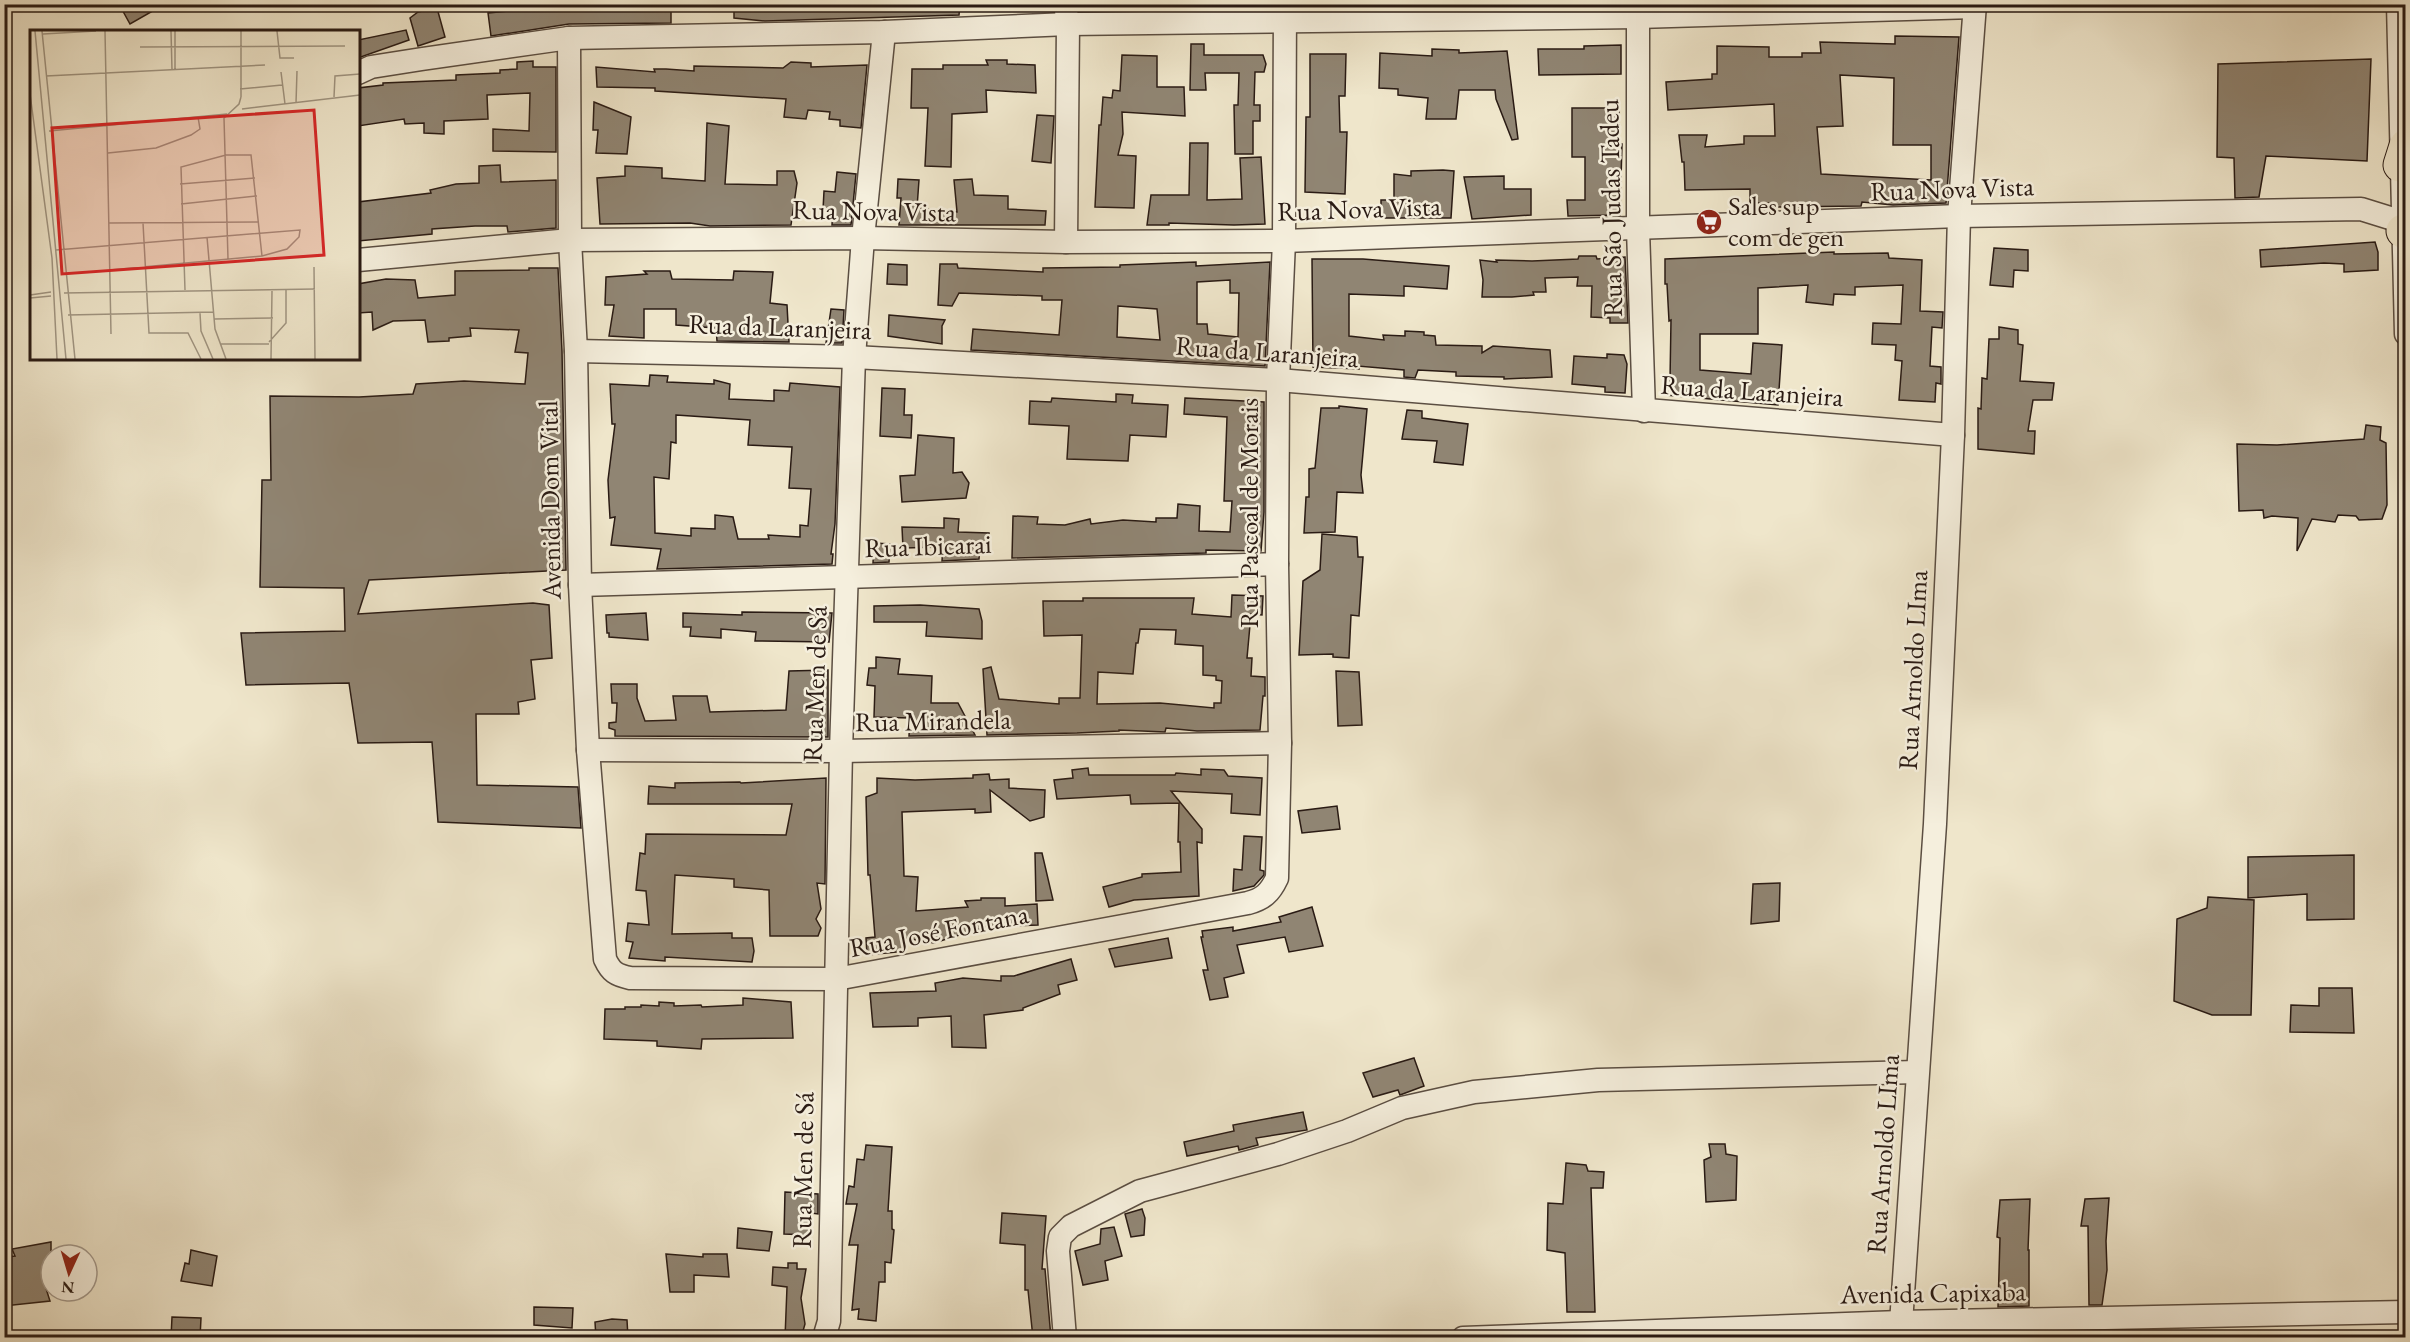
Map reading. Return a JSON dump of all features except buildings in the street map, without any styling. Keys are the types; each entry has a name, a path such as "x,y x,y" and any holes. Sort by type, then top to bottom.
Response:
{"street":[{"path":"2398,4 2406,334"},
{"path":"360,72 370,67 422,58 569,38 884,32 1067,14 1638,11 1975,6"},
{"name":"Rua Arnoldo LIma","path":"1900,1330 1935,824 1953,435 1959,216 1975,6"},
{"name":"Rua São Judas Tadeu","path":"1638,11 1638,229 1644,411"},
{"name":"Rua Pascoal de Morais","path":"1277,878 1280,744 1277,564 1278,380 1284,241 1284,12"},
{"path":"1066,242 1067,14"},
{"name":"Rua Men de Sá","path":"822,1332 836,979 854,357 863,238 884,32"},
{"name":"Avenida Dom Vital","path":"569,38 570,240 576,351 580,585 588,750 605,959"},
{"path":"2361,209 2403,169"},
{"name":"Rua Nova Vista","path":"360,260 570,240 863,238 1066,242 1284,241 1959,216 2361,209 2404,227"},
{"name":"Rua da Laranjeira","path":"576,351 854,357 1278,380 1953,435"},
{"name":"Rua Ibicarai","path":"580,585 1277,564"},
{"name":"Rua Mirandela","path":"588,750 841,751 1280,744"},
{"name":"Rua José Fontana","path":"605,959 609,968 616,975 630,978 836,979 1260,900 1271,891 1277,878"},
{"path":"1065,1338 1058,1251 1060,1237 1071,1226 1140,1191 1278,1154 1347,1131 1402,1108 1474,1092 1598,1080 1917,1072"},
{"name":"Avenida Capixaba","path":"1463,1338 1900,1330 2406,1312"}],"place":[{"name":"Sales sup com de gen","path":"1709,222"}]}
